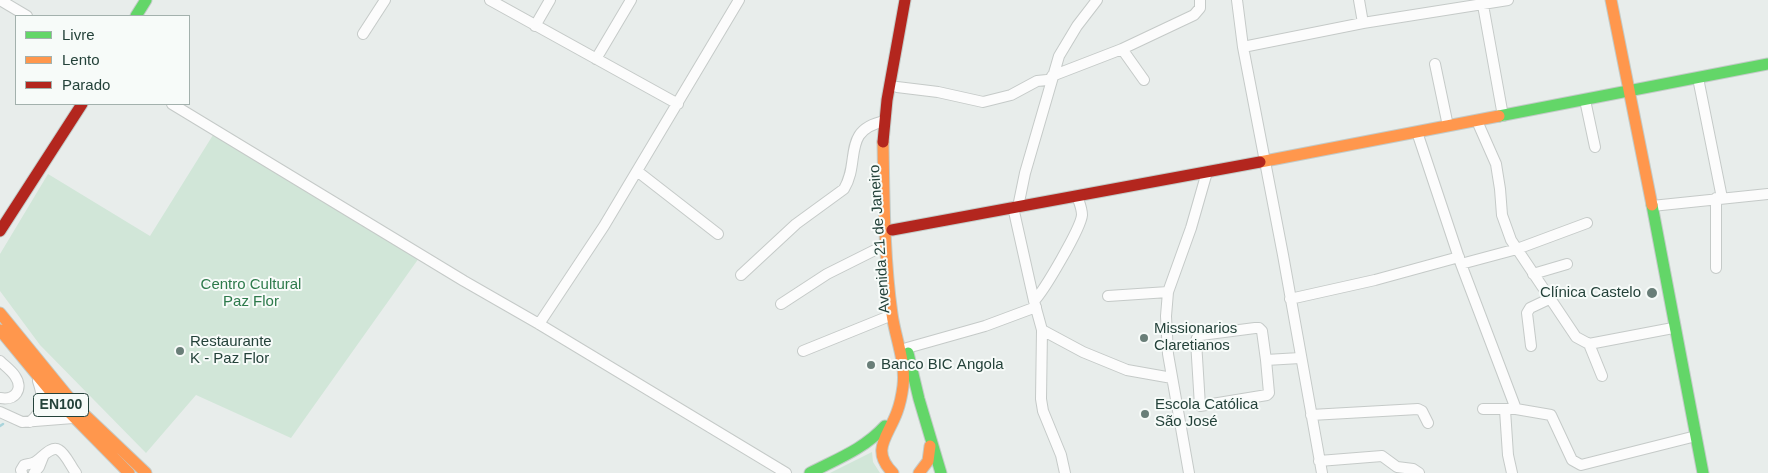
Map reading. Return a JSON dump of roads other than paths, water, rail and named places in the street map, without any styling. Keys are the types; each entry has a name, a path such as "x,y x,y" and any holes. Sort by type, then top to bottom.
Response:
{"main road":[{"path":"137,15 146,0"},
{"name":"Avenida 21 de Janeiro","path":"901,396 903,384 902,366 892,315 884,245 883,164 887,100 906,0"},
{"name":"Avenida 21 de Janeiro","path":"912,0 897,87 889,165 892,230 900,319 919,399 941,473"},
{"path":"1611,0 1652,206 1673,328 1703,473"},
{"path":"892,230 1477,121 1768,64"},
{"path":"0,231 81,105"},
{"name":"EN100","path":"0,313 86,416 146,473"},
{"name":"EN100","path":"0,330 38,379 74,418 130,473"},
{"path":"810,473 860,450 873,440 886,425 901,396"},
{"path":"892,473 885,466 880,452 886,434 898,411 901,396"},
{"path":"919,399 930,448 930,458 927,465 919,473"}],"street":[{"path":"0,0 25,15"},
{"path":"363,34 385,0"},
{"path":"535,26 550,0"},
{"path":"596,59 631,0"},
{"path":"539,324 604,226 739,0"},
{"path":"1065,473 1061,455 1043,410 1041,399 1042,330 1016,207 1060,56 1077,26 1097,0"},
{"path":"897,87 938,92 983,102 1011,95 1037,81 1052,79 1194,15 1200,8 1200,0"},
{"path":"1237,0 1243,47 1322,473"},
{"path":"1360,0 1364,23"},
{"path":"1243,47 1471,3 1483,5 1508,0"},
{"path":"496,1 535,26 678,104"},
{"path":"1483,5 1503,116"},
{"path":"1122,49 1144,80"},
{"path":"1436,64 1448,126"},
{"path":"1698,78 1719,198 1716,268"},
{"path":"1585,100 1595,147"},
{"path":"174,105 456,277 539,324 786,473"},
{"path":"741,275 796,224 844,189 851,171 852,152 857,139 865,127 885,121"},
{"path":"1477,121 1496,164 1502,215 1508,233 1533,274 1576,337 1589,344 1673,328"},
{"path":"1417,132 1510,410 1508,455 1512,473"},
{"path":"637,171 718,234"},
{"path":"1189,473 1172,378 1167,335 1168,292 1191,228 1207,172"},
{"path":"1652,206 1768,194"},
{"path":"907,348 985,326 1035,304 1081,218 1082,212 1077,196"},
{"path":"1290,299 1460,260 1517,249 1587,223"},
{"path":"781,304 827,274 884,245"},
{"path":"1533,274 1567,264"},
{"path":"1108,296 1168,292"},
{"path":"1531,346 1527,313 1530,308 1549,298"},
{"path":"803,351 892,315"},
{"path":"1259,328 1262,331 1266,360 1269,393 1267,395 1199,405 1196,341 1201,335 1259,328"},
{"path":"1042,330 1083,352 1127,370 1172,378"},
{"path":"1589,344 1602,376"},
{"path":"1266,360 1300,358"},
{"path":"0,361 15,376 18,391 8,400 0,398"},
{"path":"30,422 38,416 42,406 42,394 38,379"},
{"path":"1311,415 1418,409 1422,410 1428,423"},
{"path":"1483,409 1551,415 1572,460 1581,465 1696,436"},
{"path":"0,412 22,422 74,418"},
{"path":"22,473 21,470 24,465 34,463 50,450 59,450 76,473"},
{"path":"1319,461 1382,456 1397,467 1413,469 1419,473"},
{"path":"34,473 43,457"}],"place":[{"name":"Clínica Castelo","path":"1652,293"},
{"name":"Missionarios Claretianos","path":"1144,338"},
{"name":"Restaurante K - Paz Flor","path":"180,351"},
{"name":"Banco BIC Angola","path":"871,365"},
{"name":"Escola Católica São José","path":"1145,414"}],"park label":[{"name":"Centro Cultural Paz Flor","path":"251,294"}]}
